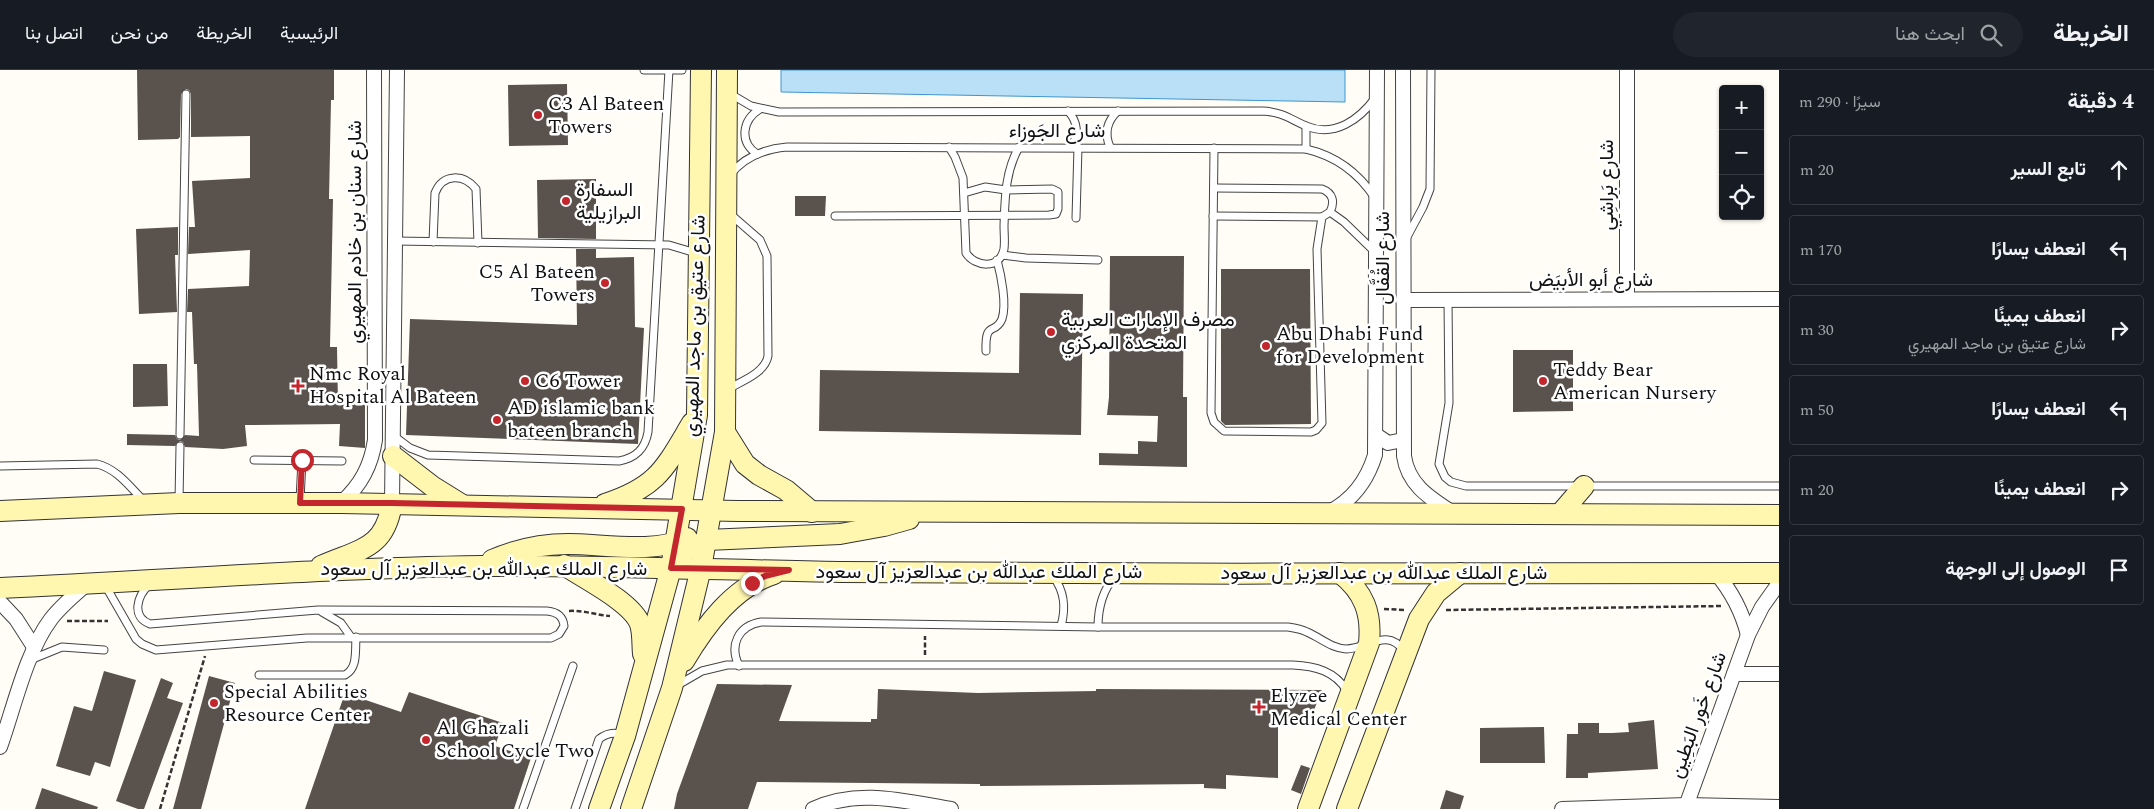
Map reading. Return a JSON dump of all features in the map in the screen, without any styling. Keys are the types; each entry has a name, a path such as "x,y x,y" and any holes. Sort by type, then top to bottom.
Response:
{"main road":[{"name":"شارع عتيق بن ماجد المهيري","path":"599,809 625,736 671,568 697,415 700,70"},
{"name":"شارع عتيق بن ماجد المهيري","path":"631,809 672,688 707,540 725,432 727,70"},
{"path":"596,507 628,496 657,478 697,415"},
{"path":"725,432 745,464 759,475 786,490 812,512"},
{"path":"393,456 432,486 461,504"},
{"path":"1560,514 1584,486"},
{"path":"0,510 180,503 392,503 812,512 1779,515"},
{"path":"312,570 376,541 386,528 392,503"},
{"path":"479,566 512,553 547,545 649,546 676,544 697,530 712,510"},
{"path":"671,568 686,551 707,540 840,534 884,526 926,512"},
{"path":"564,565 619,601 636,617 642,638 643,674"},
{"name":"شارع الملك عبدالله بن عبدالعزيز آل سعود","path":"0,588 96,584 312,570 564,565 789,570 1049,572 1779,573"},
{"path":"672,688 694,645 730,600 752,583 765,576 789,570"},
{"path":"1308,809 1369,643 1370,626 1367,609 1357,588 1340,572"},
{"path":"1346,809 1424,610 1436,593 1460,573"}],"street":[{"name":"شارع سنان بن خادم المهيري","path":"341,503 363,478 373,454 376,440 374,70"},
{"name":"شارع سنان بن خادم المهيري","path":"392,503 397,70"},
{"name":"شارع القُفَّال","path":"1326,514 1354,495 1367,477 1375,455 1377,70"},
{"name":"شارع القُفَّال","path":"1403,70 1403,440 1405,464 1411,478 1427,496 1454,514"},
{"name":"شارع بَراشِي","path":"1627,299 1628,70"},
{"name":"شارع أبو الأبيَض","path":"1403,300 1779,299"},
{"path":"1376,435 1388,443 1403,440"},
{"name":"شارع خَور البَطِين","path":"1716,573 1738,606 1748,635"},
{"name":"شارع خَور البَطِين","path":"1685,807 1748,635 1762,607 1779,583"},
{"path":"0,747 32,654 51,620 61,607 96,584"},
{"path":"0,602 16,619 32,654"},
{"path":"1734,674 1779,674"},
{"path":"813,809 836,800 863,796 950,809"},
{"path":"1562,809 1779,807"}],"lane":[{"path":"644,70 682,70"},
{"path":"394,436 410,448 428,455 610,461 626,460 633,457 644,446 648,432 669,70"},
{"path":"1403,244 1423,207 1430,189 1431,70"},
{"name":"شارع الجَوزاء","path":"727,92 742,102 760,109 779,112 1274,112 1289,116 1306,126 1322,130 1341,126 1359,116 1377,94"},
{"path":"180,435 186,94"},
{"path":"758,154 747,144 744,131 749,118 760,109"},
{"path":"1068,111 1075,120 1077,132 1074,147 1076,218"},
{"path":"1110,147 1107,141 1107,128 1118,111"},
{"path":"1306,126 1306,149"},
{"name":"شارع الجَوزاء","path":"727,180 740,165 758,154 787,147 1306,149 1320,152 1343,164 1362,181 1377,202"},
{"path":"949,147 960,167 964,193 964,247 969,258 980,264 992,263 999,258 1004,249 1006,190 1010,167 1019,147"},
{"path":"1214,148 1212,418 1216,426 1224,431 1244,428 1311,432 1316,430 1322,423 1317,249 1322,218"},
{"path":"433,242 435,193 443,181 458,177 465,179 476,189 478,243"},
{"path":"835,216 1049,215 1056,214 1058,209 1058,192 1052,189 1006,190 985,187 964,193"},
{"path":"1213,216 1322,218 1330,212 1333,203 1330,194 1322,189 1214,188"},
{"path":"726,390 760,369 767,361 768,356 767,256 760,240 727,211"},
{"path":"1330,212 1344,222 1377,254"},
{"path":"396,241 659,244 679,246 698,253"},
{"path":"999,258 1098,260"},
{"path":"986,351 986,334 999,324 1003,313 999,258"},
{"path":"1448,300 1449,403 1445,436 1439,458 1441,470 1445,477 1458,485 1779,486"},
{"path":"180,446 180,503"},
{"path":"254,460 342,461"},
{"path":"300,503 302,460"},
{"path":"0,466 97,464 105,466 119,475 146,504"},
{"path":"1049,572 1057,581 1065,605 1062,626"},
{"path":"1098,627 1098,615 1102,598 1110,581 1118,572"},
{"path":"96,584 142,644 156,650 208,645 354,637 551,638 562,630 563,621 561,616 547,611 318,610 150,624 139,617 138,606 142,593 158,580"},
{"path":"258,675 345,675 349,673 354,665 354,637 334,617 318,610"},
{"path":"739,666 734,652 734,644 741,631 754,623 1288,627 1307,631 1338,648 1354,648 1375,640 1389,640 1396,642 1406,653"},
{"path":"32,654 62,647 104,650"},
{"path":"523,809 574,666"},
{"path":"672,688 715,667 739,666 1303,666 1322,669 1330,674 1342,684 1350,696"},
{"path":"575,809 599,739 608,734 625,736"}],"path":[{"path":"1367,609 1738,606"},
{"path":"561,616 569,610 617,616"},
{"path":"63,621 108,621"},
{"path":"925,666 926,624"},
{"path":"160,809 208,645"}],"water":[{"path":"781,70 1345,70 1345,102 781,92"}],"building":[{"path":"137,70 334,70 334,100 331,100 329,199 333,199 330,347 337,347 338,405 365,404 365,448 339,446 340,424 245,425 247,446 223,449 185,447 183,442 180,441 175,446 127,445 127,434 175,435 180,440 185,435 199,436 197,364 194,364 192,312 187,312 188,289 249,286 250,250 188,254 189,227 195,227 192,181 250,178 250,136 191,137 191,94 186,89 181,94 180,137 178,139 138,140"},
{"name":"C3 Al Bateen Towers","path":"567,84 568,145 509,146 508,85"},
{"path":"596,179 596,239 538,238 537,180"},
{"path":"795,196 826,196 825,216 795,216"},
{"path":"178,227 178,255 175,255 177,312 139,314 136,229"},
{"name":"C6 Tower","path":"576,249 596,249 596,258 634,257 635,327 644,328 638,444 406,435 410,319 577,325"},
{"path":"1110,256 1184,256 1183,397 1187,397 1187,467 1099,465 1099,453 1138,454 1138,441 1157,442 1158,416 1107,415 1109,397"},
{"name":"Abu Dhabi Fund for Development","path":"1221,269 1310,269 1311,424 1225,425 1221,421"},
{"name":"مصرف الإمارات العربية المتحدة المركزي","path":"1020,293 1083,294 1081,435 819,431 820,370 1019,373"},
{"name":"Teddy Bear American Nursery","path":"1513,350 1573,350 1573,411 1513,412"},
{"path":"133,364 167,364 168,406 133,407"},
{"path":"104,671 136,680 110,767 95,762 90,776 56,766 74,706 92,711"},
{"path":"209,676 235,683 201,809 173,809"},
{"path":"161,678 173,683 167,698 183,703 144,809 138,809 116,801"},
{"path":"717,684 792,685 779,721 871,722 871,719 877,719 878,689 978,693 1096,691 1096,689 1322,690 1308,725 1278,725 1278,778 1226,775 1226,789 1204,788 1204,784 980,786 980,784 757,782 748,809 674,809 677,794"},
{"path":"409,692 503,723 495,746 531,758 514,809 305,809 345,693 401,712"},
{"path":"1654,720 1658,769 1588,773 1588,778 1566,778 1567,734 1578,734 1578,723 1599,723 1599,733 1612,733 1629,732 1628,723"},
{"path":"1544,727 1545,763 1480,763 1480,728"},
{"path":"1301,765 1310,768 1301,794 1291,790"},
{"path":"42,788 98,807 97,809 35,809"},
{"path":"1446,790 1464,796 1460,809 1440,809"}],"place":[{"name":"C3 Al Bateen Towers","path":"538,115"},
{"name":"السفارة البرازيلية","path":"566,201"},
{"name":"C5 Al Bateen Towers","path":"605,283"},
{"name":"مصرف الإمارات العربية المتحدة المركزي","path":"1051,332"},
{"name":"Abu Dhabi Fund for Development","path":"1266,346"},
{"name":"C6 Tower","path":"525,381"},
{"name":"Teddy Bear American Nursery","path":"1543,381"},
{"name":"Nmc Royal Hospital Al Bateen","path":"298,386"},
{"name":"AD islamic bank bateen branch","path":"497,420"},
{"name":"Special Abilities Resource Center","path":"214,703"},
{"name":"Elyzee Medical Center","path":"1259,707"},
{"name":"Al Ghazali School Cycle Two","path":"426,740"}],"route":[{"path":"302,460 300,503 682,509 671,568 789,570 765,576 752,583"}]}
